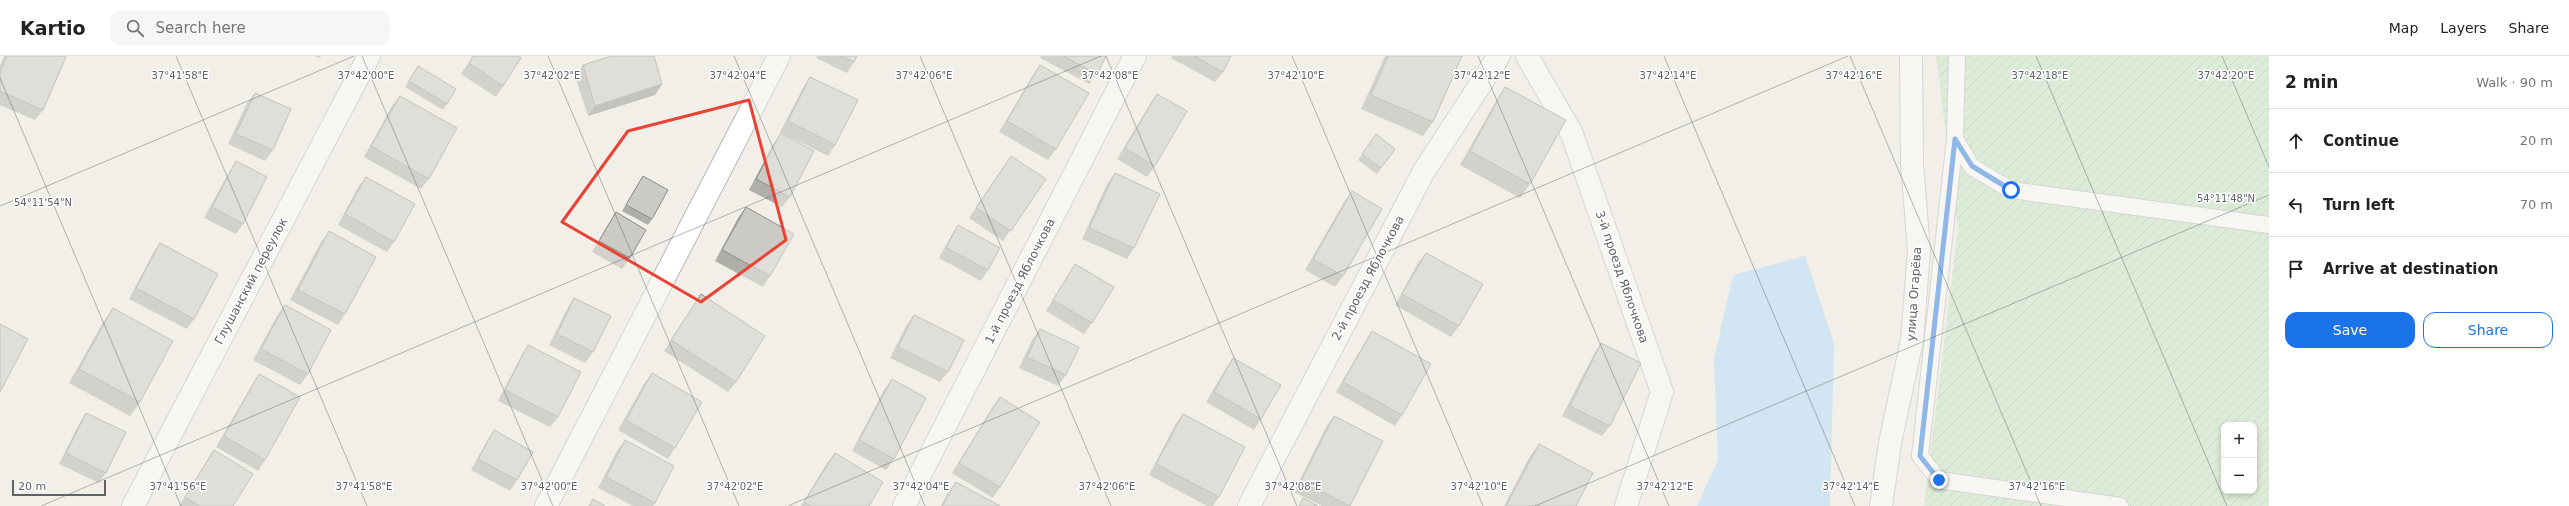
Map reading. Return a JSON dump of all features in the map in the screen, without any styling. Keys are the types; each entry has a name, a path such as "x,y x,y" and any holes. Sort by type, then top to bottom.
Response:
{"street":[{"name":"Глушанский переулок","path":"133,506 369,56"},
{"path":"546,506 779,56"},
{"name":"1-й проезд Яблочкова","path":"904,506 1135,56"},
{"name":"2-й проезд Яблочкова","path":"1249,506 1424,171 1499,56"},
{"name":"3-й проезд Яблочкова","path":"1527,56 1572,134 1662,392 1626,506"},
{"name":"улица Огарёва","path":"1881,506 1890,443 1912,340 1919,251 1912,164 1911,56"}],"lane":[{"path":"1958,56 1955,139 1920,456 1939,480 2120,506"},
{"path":"1955,139 1972,166 2011,190 2269,225"}],"highlighted area":[{"path":"749,100 786,240 701,302 562,222 628,131"}],"green space":[{"path":"1936,56 2269,56 2269,506 1924,506 1958,228"}],"water":[{"path":"1805,256 1834,344 1830,506 1697,506 1718,460 1714,359 1733,275"}],"building":[{"path":"7,56 66,57 43,110 0,91 0,72"},
{"path":"473,56 517,56 521,58 503,86 469,63"},
{"path":"611,56 654,56 662,84 595,106 583,65"},
{"path":"841,56 857,56 854,62"},
{"path":"1063,56 1106,56 1097,74"},
{"path":"1194,56 1231,56 1223,72"},
{"path":"1388,56 1462,56 1433,122 1371,95"},
{"path":"1040,65 1089,93 1056,149 1007,121"},
{"path":"418,66 456,89 447,104 409,81"},
{"path":"810,77 858,100 835,145 788,121"},
{"path":"1505,87 1566,120 1530,184 1470,151"},
{"path":"255,93 291,109 273,150 236,134"},
{"path":"1157,94 1187,111 1155,166 1125,148"},
{"path":"400,96 457,128 429,179 371,146"},
{"path":"781,133 814,151 790,197 756,179"},
{"path":"1376,134 1395,149 1381,168 1362,154"},
{"path":"1011,156 1046,179 1011,231 976,208"},
{"path":"236,161 267,177 243,224 212,207"},
{"path":"1115,173 1160,194 1134,248 1089,228"},
{"path":"643,176 668,190 652,219 626,205"},
{"path":"366,177 415,204 394,242 345,214"},
{"path":"1352,191 1382,209 1343,276 1313,259"},
{"path":"746,207 794,234 770,276 722,250"},
{"path":"616,212 646,230 630,258 599,241"},
{"path":"958,225 1000,248 988,270 946,248"},
{"path":"329,231 376,257 345,314 298,290"},
{"path":"160,243 218,274 194,319 136,288"},
{"path":"1426,253 1483,284 1459,326 1402,294"},
{"path":"1075,264 1114,287 1092,323 1053,300"},
{"path":"701,294 765,336 736,382 671,340"},
{"path":"574,298 611,316 593,352 557,334"},
{"path":"285,305 331,330 308,374 261,349"},
{"path":"113,308 173,341 140,402 79,369"},
{"path":"914,315 964,340 948,372 898,347"},
{"path":"0,324 28,339 0,392"},
{"path":"1040,329 1079,347 1066,375 1027,357"},
{"path":"1372,331 1431,364 1402,415 1343,382"},
{"path":"1601,343 1641,363 1610,426 1570,406"},
{"path":"528,345 581,372 558,417 505,390"},
{"path":"1233,358 1281,385 1261,419 1214,392"},
{"path":"652,373 702,402 675,448 626,420"},
{"path":"259,374 300,397 265,460 224,436"},
{"path":"892,379 926,398 894,459 859,440"},
{"path":"1000,397 1040,422 1000,487 959,463"},
{"path":"86,413 126,432 106,473 66,453"},
{"path":"1183,414 1245,447 1219,497 1156,464"},
{"path":"1334,416 1383,441 1350,506 1301,481"},
{"path":"494,430 533,452 517,480 478,459"},
{"path":"625,440 674,466 655,503 606,477"},
{"path":"1539,444 1593,473 1576,506 1506,506"},
{"path":"214,450 253,474 233,506 199,506 185,497"},
{"path":"835,453 883,482 869,506 811,506 804,502"},
{"path":"956,482 1000,506 942,506"},
{"path":"1303,498 1318,506 1299,506"},
{"path":"593,499 605,506 589,506"}],"route":[{"path":"1939,480 1920,456 1955,139 1972,166 2011,190"}]}
